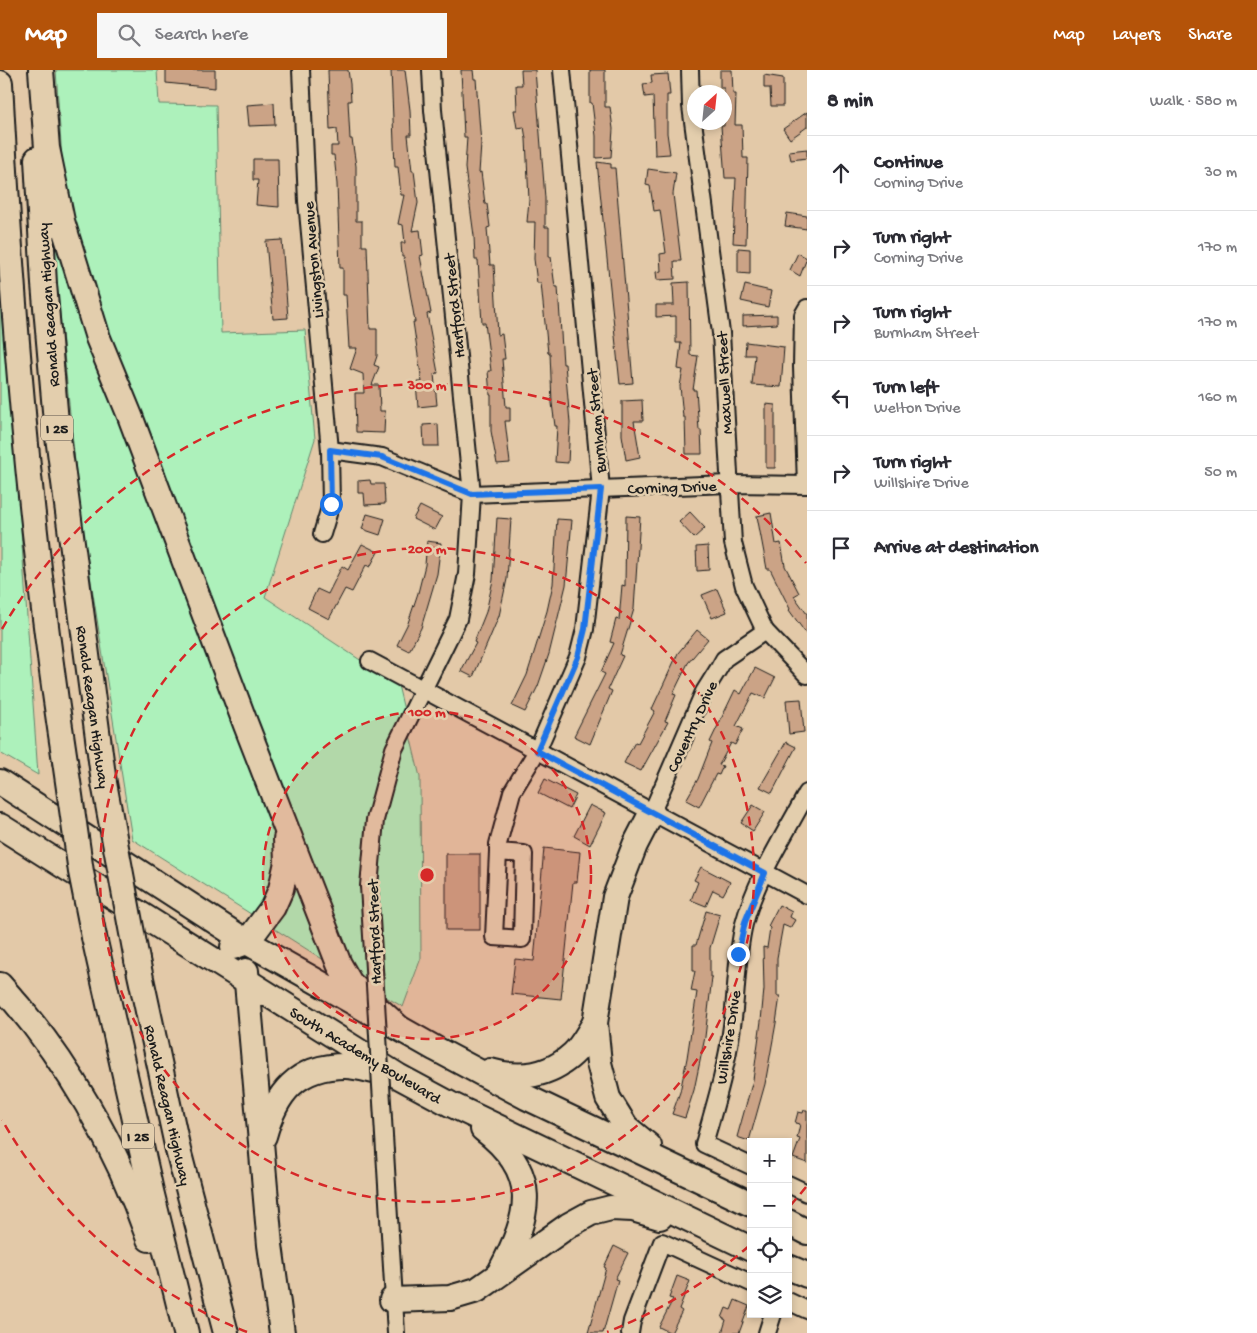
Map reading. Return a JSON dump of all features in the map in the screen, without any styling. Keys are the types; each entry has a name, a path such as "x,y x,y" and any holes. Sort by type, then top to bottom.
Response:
{"highway":[{"name":"Ronald Reagan Highway","path":"33,70 44,284 56,422 104,784 137,960 178,1150 226,1333"},
{"path":"41,70 47,148 62,221 98,338 130,416 285,827 339,964 350,983 398,1026"},
{"name":"Ronald Reagan Highway","path":"0,83 8,244 25,440 65,761 81,872 151,1191 186,1333"},
{"path":"0,782 247,942 436,1049 526,1097 694,1175 747,1202"},
{"path":"652,812 635,845 615,896 595,1023 599,1063 608,1098 626,1126 653,1150 694,1175"},
{"name":"South Academy Boulevard","path":"0,826 398,1076 450,1104 747,1247"},
{"path":"185,942 218,948 231,948 247,942 273,907 281,889 287,862 285,827"},
{"path":"247,942 245,981 262,1144 270,1245 282,1333"},
{"path":"0,986 35,1026 73,1082 124,1176 140,1212 179,1333"},
{"path":"436,1049 502,1075 535,1075 551,1069 574,1054 595,1023"},
{"path":"262,1144 271,1111 285,1091 302,1076 325,1067 347,1066 398,1076"},
{"path":"450,1104 498,1141 510,1153 523,1184 524,1221 517,1240 496,1278"},
{"path":"392,1300 450,1298 477,1290 591,1212 611,1208 633,1209 729,1238"},
{"path":"792,1224 807,1232"},
{"path":"792,1268 807,1276"}],"street":[{"name":"Livingston Avenue","path":"301,70 307,201 330,450"},
{"name":"Hartford Street","path":"396,1333 392,1300 369,886 375,820 394,749 458,619 467,574 472,494 433,110 431,70"},
{"name":"Burnham Street","path":"498,848 524,854 522,939 494,937 498,848 512,792 537,751 578,657 585,629 601,489 562,70"},
{"name":"Maxwell Street","path":"690,70 691,106 721,333 732,543 744,586 765,630 807,675"},
{"path":"807,308 803,316 807,485"},
{"name":"Corning Drive","path":"330,450 382,457 472,494 729,484 807,485"},
{"path":"322,534 331,504 330,450"},
{"name":"Coventry Drive","path":"652,812 704,692 724,659 765,630"},
{"path":"370,661 807,895"},
{"name":"Willshire Drive","path":"747,1164 704,1144 725,1067 732,1026 738,954 745,922 765,873 807,793"},
{"path":"792,1186 807,1193"},
{"path":"630,1333 632,1321 662,1242 747,1281"},
{"path":"792,1303 807,1310"},
{"path":"767,1333 772,1318"}],"green space":[{"path":"56,70 157,70 159,104 216,105 221,333 305,330 315,439 265,597 398,685 420,777 421,958 403,1007 327,962 132,839 80,512 50,215 63,174"},
{"path":"0,228 38,775 0,753"}],"building":[{"path":"166,70 215,70 215,88 166,83"},
{"path":"328,70 348,70 351,101 348,101 350,139 352,139 356,166 356,221 362,221 362,246 367,246 370,329 377,329 377,356 374,365 379,367 372,385 379,385 380,411 385,411 384,433 356,432 355,393 364,393 363,374 350,369 357,348 349,348 346,295 343,295 343,268 340,268 337,184 334,155 331,155 331,146 338,146 337,129 330,130"},
{"path":"391,70 405,70 410,110 411,135 408,135 418,203 412,231 420,230 423,255 420,256 431,313 427,314 438,373 434,374 437,405 418,407 416,382 422,382 413,322 415,322 404,257 402,257 401,243 405,243 403,225 398,224 404,195 401,195 398,167 395,167"},
{"path":"461,70 473,70 474,79 476,79 481,144 479,173 481,172 485,204 487,204 490,227 487,228 490,265 494,265 498,335 502,334 505,359 502,359 506,407 510,407 510,421 505,421 510,463 497,464 491,431 491,395 488,371 491,371 485,323 482,323 478,260 475,260 474,236 465,168 467,137 464,137"},
{"path":"521,70 535,70 545,198 545,227 549,227 549,257 551,257 555,287 558,287 563,364 565,364 570,423 568,463 555,462 557,426 555,426 552,403 550,353 548,353 541,283 537,283 534,259 535,222 527,222 529,200 526,139 524,127 517,128 514,110 517,110 516,85 522,85"},
{"path":"590,70 605,70 605,107 610,107 613,129 611,157 596,158 596,136 592,103 590,103"},
{"path":"720,70 732,70 733,94 736,94 735,125 742,125 743,158 748,158 746,244 733,243 736,178 725,178 721,130 732,130 732,85 720,85"},
{"path":"668,74 670,95 667,95 667,133 670,154 655,155 653,96 645,97 643,84 652,83 651,75"},
{"path":"764,75 783,78 783,106 771,106 770,88 764,88"},
{"path":"274,103 275,125 249,126 247,105"},
{"path":"807,112 807,127 790,139 783,129"},
{"path":"807,149 807,158 791,160 789,151"},
{"path":"253,159 278,159 279,207 256,205 258,180 253,180"},
{"path":"597,162 611,164 611,168 615,168 633,383 620,384"},
{"path":"648,169 676,173 673,194 681,261 674,261 675,279 657,280 656,272 661,271 660,254 666,253 660,210 654,211 650,186 646,185"},
{"path":"787,213 807,216 807,229 785,226"},
{"path":"282,240 288,318 273,319 266,241"},
{"path":"738,248 750,249 750,274 738,273"},
{"path":"798,253 807,258 800,276 790,270"},
{"path":"689,282 690,355 698,356 693,390 696,390 702,454 686,454 685,417 683,417 680,386 683,370 678,369 681,343 676,343 676,316 656,317 656,305 674,305 673,283"},
{"path":"745,285 771,291 768,307 741,301"},
{"path":"777,315 777,324 743,326 743,316"},
{"path":"746,342 784,347 781,387 752,385 755,355 745,355"},
{"path":"642,400 643,421 634,421 640,457 626,460 622,435 622,401"},
{"path":"766,404 775,405 775,468 766,468"},
{"path":"438,424 439,446 424,446 423,425"},
{"path":"370,480 371,484 384,484 385,504 365,505 364,493 358,493 358,481"},
{"path":"420,506 442,517 435,530 413,519"},
{"path":"690,512 705,528 694,538 679,522"},
{"path":"771,513 776,544 781,543 785,566 799,593 794,596 807,614 807,635 789,610 770,569 767,569 757,516"},
{"path":"367,514 385,519 380,535 362,529"},
{"path":"626,516 640,517 634,609 620,655 623,656 608,689 612,691 590,744 574,736 605,674 601,672 614,643 610,642 616,619 619,620 622,585 625,586"},
{"path":"497,518 511,519 507,579 499,616 473,677 461,671 476,643 474,642 486,612 493,580"},
{"path":"557,519 572,520 566,585 549,654 538,686 525,712 512,706 527,675 547,611 553,584"},
{"path":"427,541 441,543 437,574 421,628 409,651 397,645 408,623 418,593 425,565"},
{"path":"362,544 378,552 370,567 366,565 352,592 345,589 329,619 308,608 317,589 328,594 342,566 348,570"},
{"path":"708,546 709,570 697,571 696,547"},
{"path":"717,589 727,612 712,618 702,595"},
{"path":"697,630 708,639 688,663 673,694 676,695 665,721 668,722 641,771 624,763 635,742 638,743 655,711 652,709 678,653"},
{"path":"755,668 775,678 765,698 753,693 736,726 743,729 735,745 731,743 719,765 723,766 719,775 716,774 699,807 686,800 698,779 712,743 710,742 735,690 741,694"},
{"path":"801,699 804,732 789,734 786,700"},
{"path":"786,742 796,747 772,793 760,787"},
{"path":"545,779 576,795 569,809 538,793"},
{"path":"590,805 606,813 590,845 574,836"},
{"path":"753,805 765,812 753,831 741,823"},
{"path":"544,848 580,852 577,882 573,882 561,999 511,994 515,959 534,961"},
{"path":"446,854 480,854 480,930 446,930"},
{"path":"701,867 730,882 723,895 713,890 706,906 691,900 698,882 694,880"},
{"path":"779,905 792,912 790,917 795,920 790,928 783,925 777,958 777,996 780,996 765,1084 750,1138 747,1138 747,1140 737,1137 753,1080 764,989 763,947 767,948 770,928 768,926"},
{"path":"706,911 720,915 710,948 710,977 712,977 705,1037 694,1090 685,1118 672,1114 680,1092 687,1058 697,992 691,991 695,971 693,971 693,945 696,945"},
{"path":"804,1110 807,1110 807,1163 793,1158 800,1139 797,1138 800,1124 795,1123 798,1112 803,1113"},
{"path":"614,1246 628,1253 615,1279 618,1280 603,1333 588,1333 606,1268 604,1267"},
{"path":"677,1276 690,1281 679,1309 682,1311 671,1333 659,1327 673,1299 669,1298"},
{"path":"735,1300 747,1305 747,1311 739,1333 722,1333 726,1320 722,1318 726,1308 731,1310"}],"route":[{"path":"331,504 330,450 382,457 472,494 601,489 585,629 578,657 537,751 765,873 745,922 738,954"}]}
